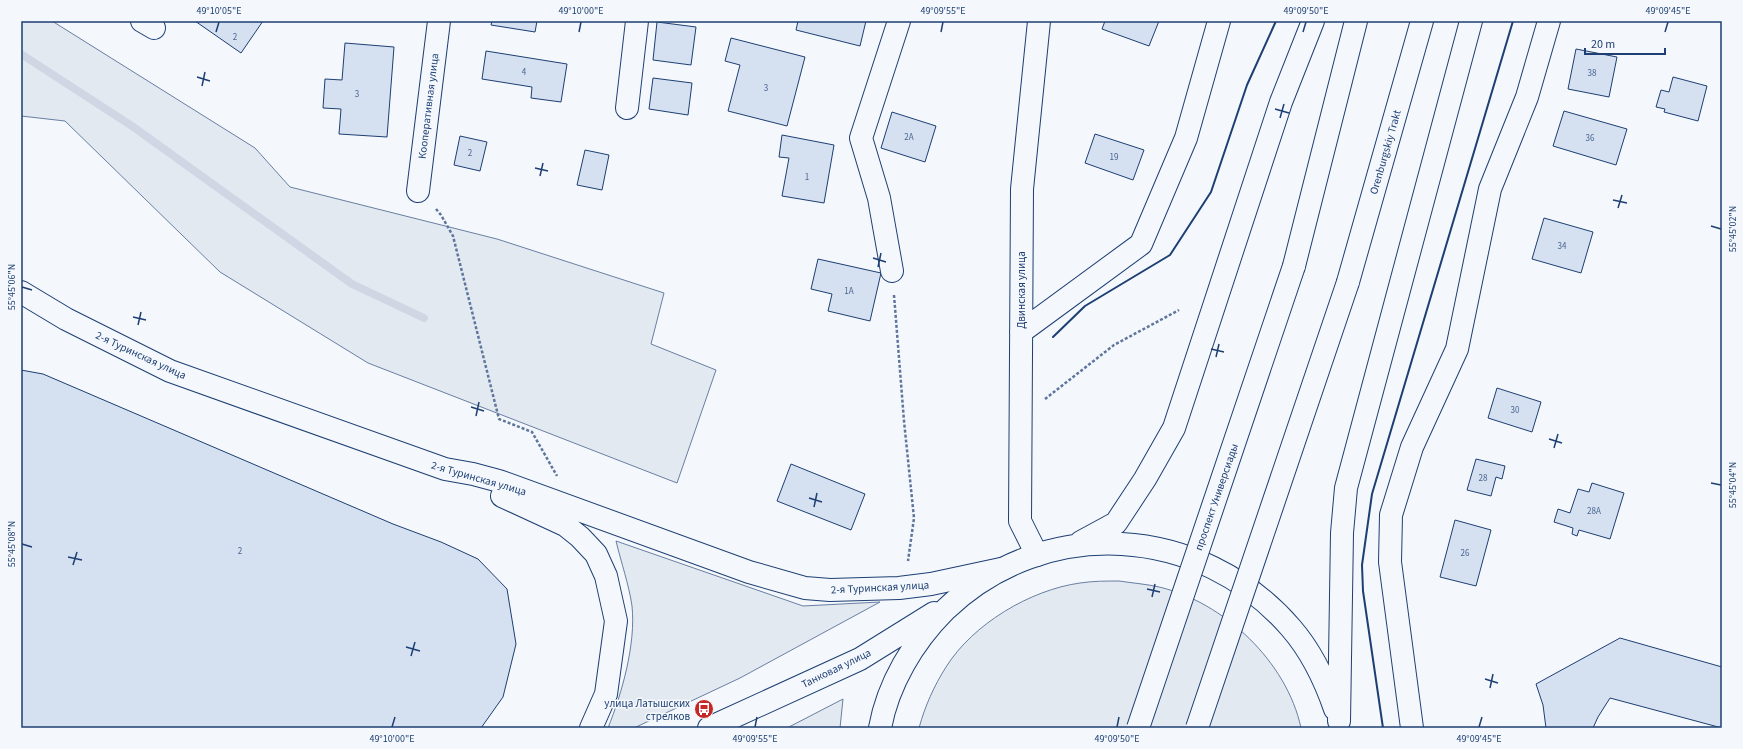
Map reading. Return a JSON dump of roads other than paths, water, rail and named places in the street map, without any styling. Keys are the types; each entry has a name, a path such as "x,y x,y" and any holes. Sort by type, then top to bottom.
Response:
{"main road":[{"name":"Кооперативная улица","path":"418,191 439,21"},
{"path":"627,108 637,21"},
{"path":"892,271 879,198 861,138 899,21"},
{"name":"Двинская улица","path":"1037,555 1020,521 1022,189 1039,21"},
{"path":"1021,332 1141,244 1186,138 1219,21"},
{"path":"1073,546 1116,523 1145,479 1174,428 1281,102 1313,21"},
{"name":"проспект Универсиады","path":"1138,728 1294,266 1356,21"},
{"name":"Orenburgskiy Trakt","path":"1196,728 1348,282 1422,21"},
{"path":"1340,725 1342,533 1346,488 1359,434 1471,21"},
{"path":"1412,728 1390,562 1391,515 1412,447 1457,349 1490,189 1527,97 1549,21"},
{"name":"2-я Туринская улица","path":"21,292 66,319 170,371 445,470 473,474 499,481 749,572 805,588 830,590 899,588 931,584 1002,568"},
{"path":"445,470 565,525 580,537 596,554 606,576 616,621 606,694 591,728"},
{"path":"880,728 882,717 894,683 911,652 932,623 958,599 1002,568 1037,555 1073,546 1107,543 1142,545 1176,553 1209,565 1240,582 1268,604 1296,634 1312,657 1328,688 1340,725"},
{"name":"Танковая улица","path":"709,728 860,659 958,599"}],"waterway":[{"path":"21,54 132,126 352,284 424,318"}],"place":[{"name":"улица Латышских стрелков","path":"704,709"}]}
